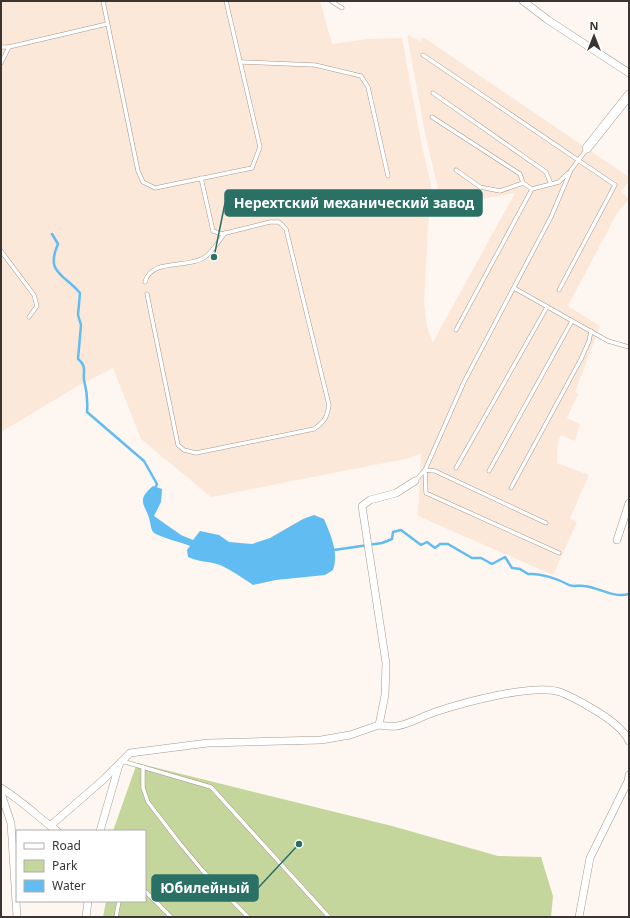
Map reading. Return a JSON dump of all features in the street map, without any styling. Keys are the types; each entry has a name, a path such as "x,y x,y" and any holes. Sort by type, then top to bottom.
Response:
{"street":[{"path":"523,1 548,20 629,73"},
{"path":"588,148 629,95"},
{"path":"379,725 385,695 386,663 362,506 370,500 396,493 416,481"},
{"path":"617,540 629,503"},
{"path":"50,826 130,753 208,743 321,740 350,735 379,725 398,726 436,712 525,690 542,689 560,692 584,703 620,729 629,741"},
{"path":"100,830 121,761"},
{"path":"579,917 590,858 628,781 629,775"},
{"path":"1,788 15,796 34,815 56,830"},
{"path":"1,793 11,823 16,890"},
{"path":"17,902 18,917"},
{"path":"86,917 88,902"}],"lane":[{"path":"103,1 138,171 143,182 155,188 252,168 257,161 260,147 226,1"},
{"path":"330,1 342,8"},
{"path":"1,47 9,47 107,24"},
{"path":"1,63 4,60 9,47"},
{"path":"422,55 577,162 615,185 559,290"},
{"path":"241,62 315,65 361,76 368,88 388,176"},
{"path":"433,93 546,172 551,184"},
{"path":"432,117 520,174 523,183 532,189"},
{"path":"456,330 532,189 559,182 588,148"},
{"path":"456,170 480,187 500,191 523,183"},
{"path":"416,481 425,470 464,382 551,217 570,170"},
{"path":"147,294 178,445 184,450 196,453 314,428 324,422 328,416 329,405 286,229 279,222 270,222 225,233 212,231 201,178"},
{"path":"145,282 146,276 152,270 190,262 204,257 225,233"},
{"path":"1,251 34,295 37,306 29,317"},
{"path":"514,288 608,341 629,347"},
{"path":"456,468 547,307"},
{"path":"488,471 572,321"},
{"path":"511,488 581,359 590,341 591,331"},
{"path":"425,470 434,471 546,523"},
{"path":"425,470 426,493 559,553"},
{"path":"121,761 211,787 329,917"},
{"path":"143,767 145,795 151,805 178,842 202,870 248,917"},
{"path":"146,892 171,917"},
{"path":"116,917 119,902"}],"shaded area":[{"path":"1,1 320,1 332,44 368,39 402,38 421,142 433,194 429,210 424,304 427,328 433,342 515,193 442,206 426,138 407,35 420,41 423,37 629,177 629,181 621,191 629,199 617,213 568,306 600,326 575,392 578,394 567,418 580,424 575,441 561,435 558,442 557,463 589,475 570,518 577,522 553,575 418,516 421,453 410,458 211,497 141,439 113,368 76,387 1,432"}],"green space":[{"path":"137,763 392,826 498,856 541,857 553,896 551,917 103,917 106,902 146,902 146,830 113,830"}],"water":[{"path":"153,486 162,489 161,502 154,516 181,535 193,540 200,531 219,535 229,542 252,544 270,538 303,519 314,515 324,519 335,550 335,563 333,570 325,575 276,580 253,585 220,565 188,557 187,550 190,546 162,537 152,531 143,500 147,491"}],"waterway":[{"path":"52,234 58,244 54,261 55,267 58,272 80,293 78,315 81,325 78,359 83,364 84,369 84,380 87,392 87,412 144,461 157,484 155,489"},
{"path":"334,550 382,543 392,539 393,532 401,530 421,545 427,542 435,548 440,544 448,544 472,558 481,558 492,564 505,557 512,568 520,569 528,574 538,574 549,577 570,586 590,587 617,595 629,594"}],"place":[{"name":"Нерехтский механический завод","path":"214,257"},
{"name":"Юбилейный","path":"299,844"}]}
